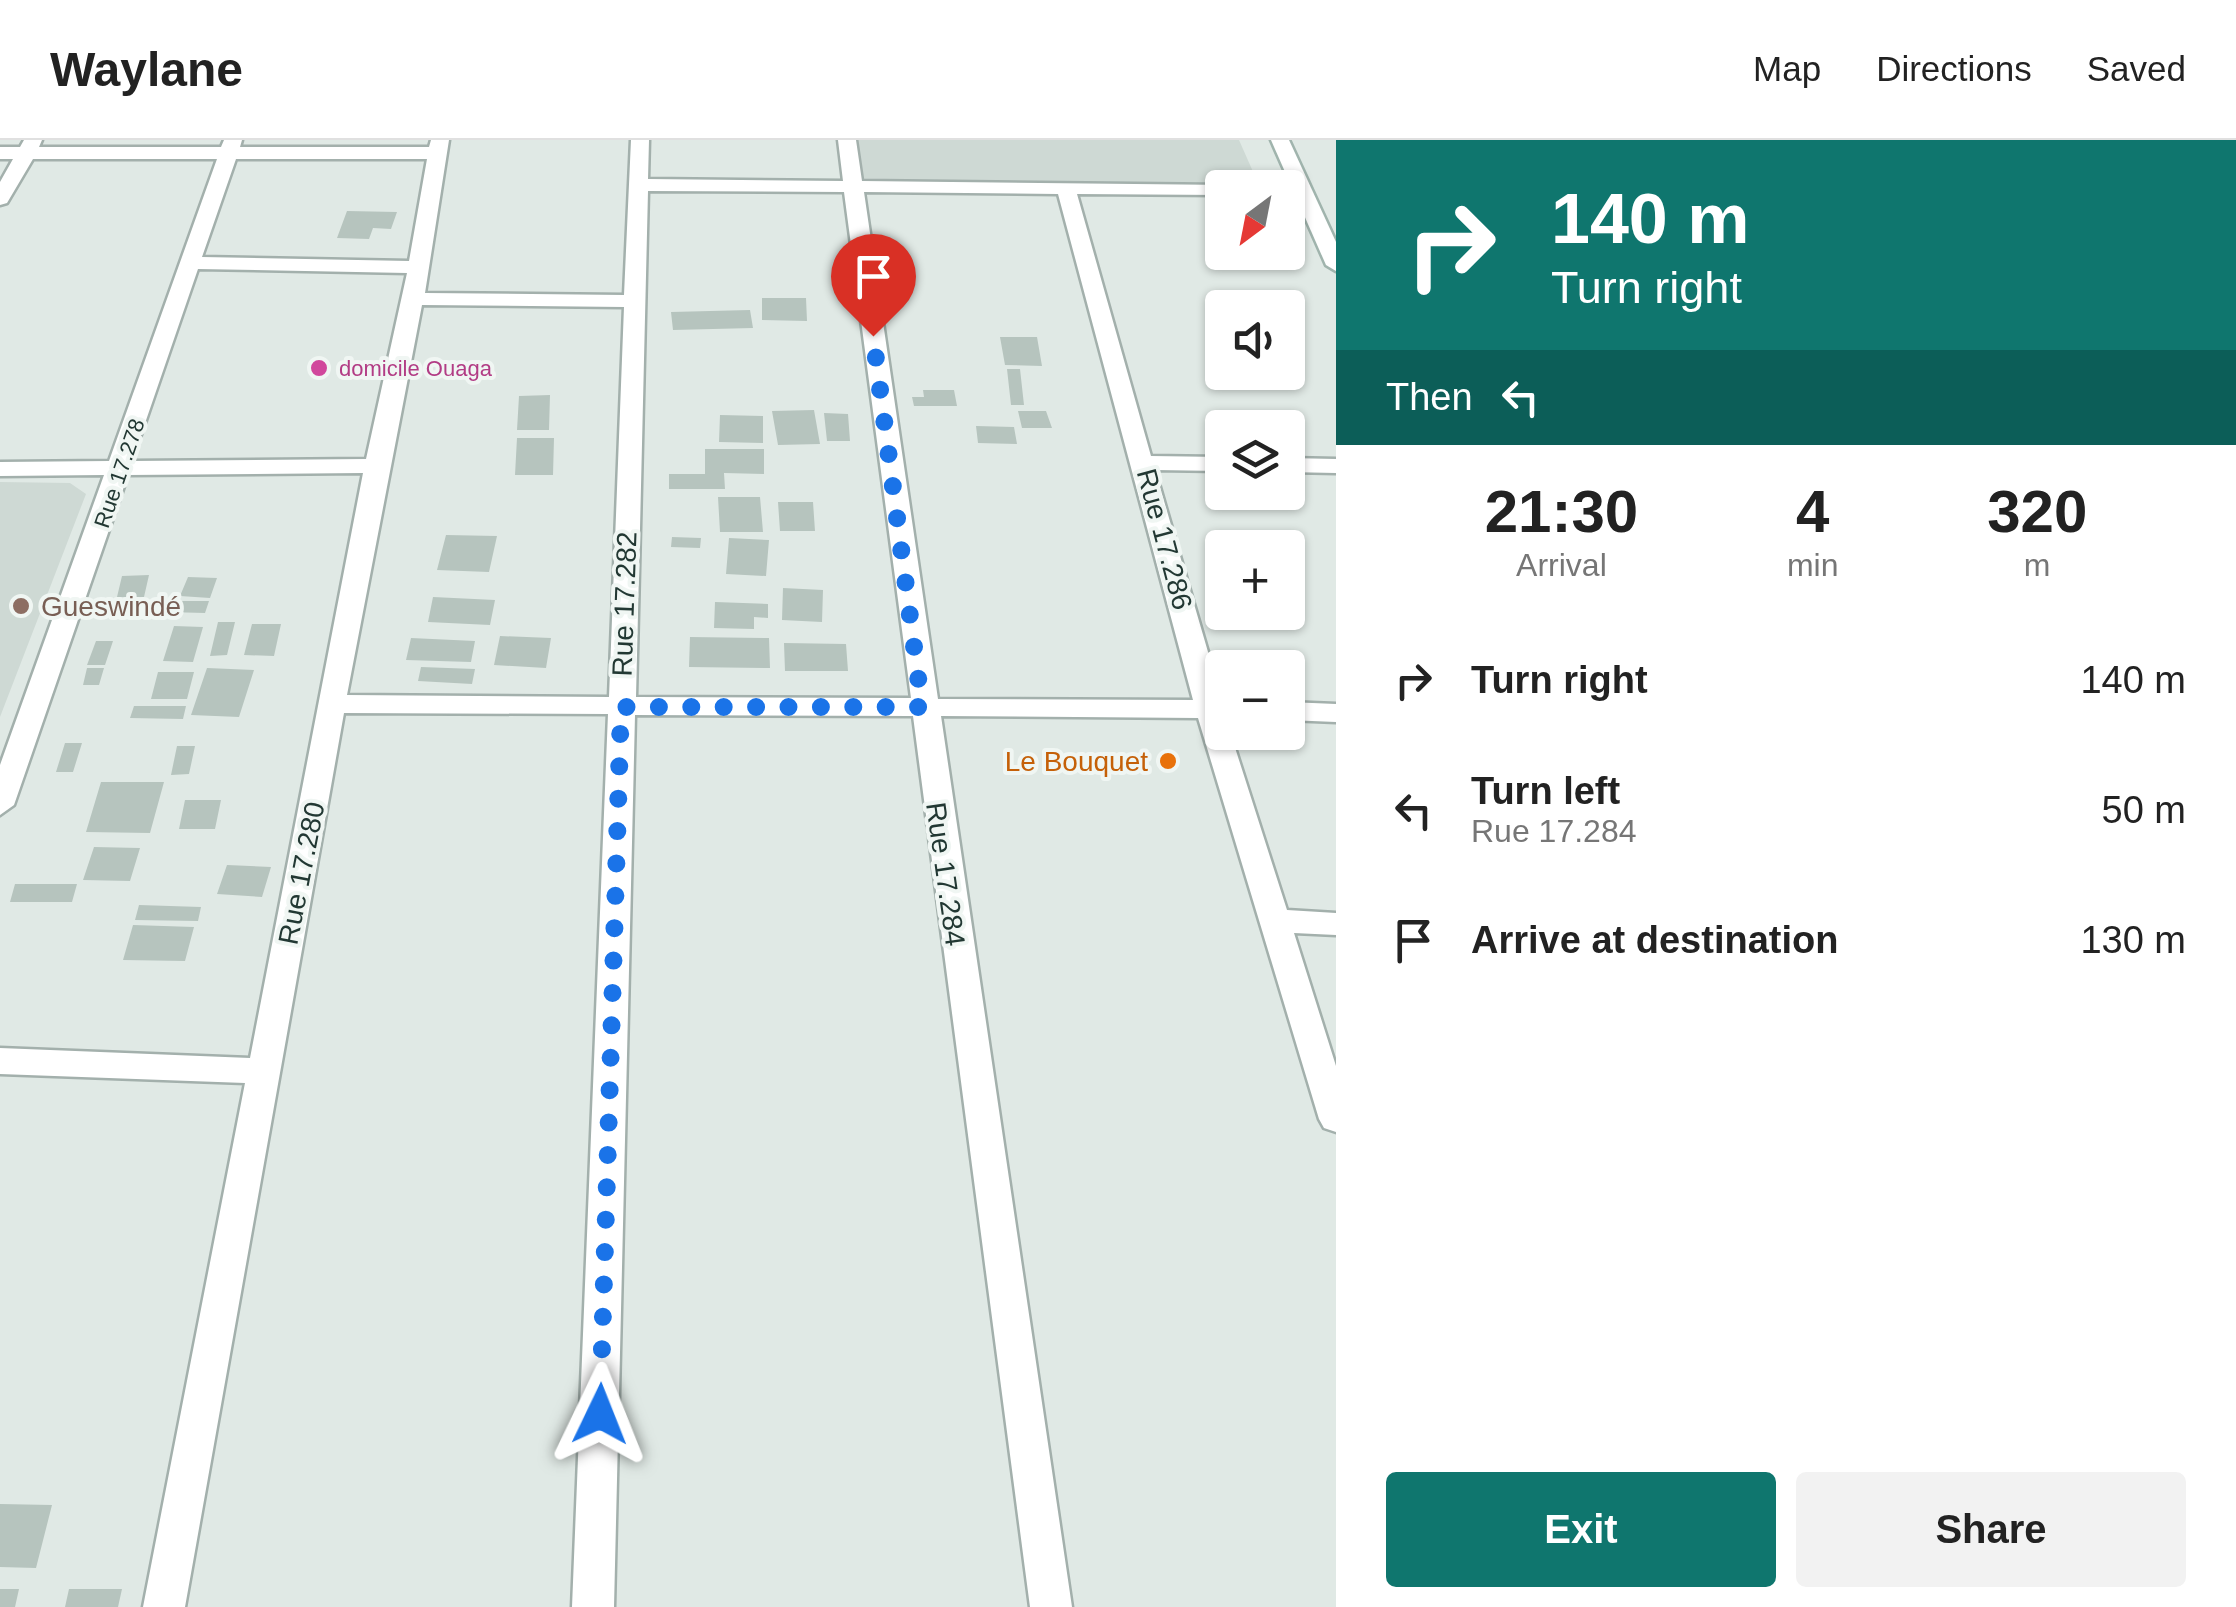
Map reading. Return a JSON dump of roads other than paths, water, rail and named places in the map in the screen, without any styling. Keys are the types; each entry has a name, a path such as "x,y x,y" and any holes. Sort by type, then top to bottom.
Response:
{"street":[{"name":"Rue 17.282","path":"594,1607 640,140"},
{"name":"Rue 17.284","path":"847,140 922,707 1051,1607"},
{"path":"1280,140 1288,170"},
{"path":"0,154 30,147 438,147"},
{"path":"0,199 30,147"},
{"name":"Rue 17.278","path":"0,805 231,147"},
{"name":"Rue 17.280","path":"164,1607 376,466 414,299 438,147"},
{"path":"638,186 1205,189"},
{"name":"Rue 17.286","path":"1066,188 1205,671"},
{"path":"1305,210 1336,265"},
{"path":"191,263 418,267"},
{"path":"414,299 634,301"},
{"path":"1145,462 1205,464"},
{"path":"1305,465 1336,466"},
{"path":"0,469 376,466"},
{"path":"333,704 1205,709"},
{"path":"1305,712 1336,713"},
{"name":"Rue 17.286","path":"1227,750 1274,922 1336,1119"},
{"path":"1274,922 1336,924"},
{"path":"0,1062 262,1072"}],"place":[{"name":"domicile Ouaga","path":"319,368"},
{"name":"Gueswindé","path":"21,606"},
{"name":"Le Bouquet","path":"1168,761"}]}
